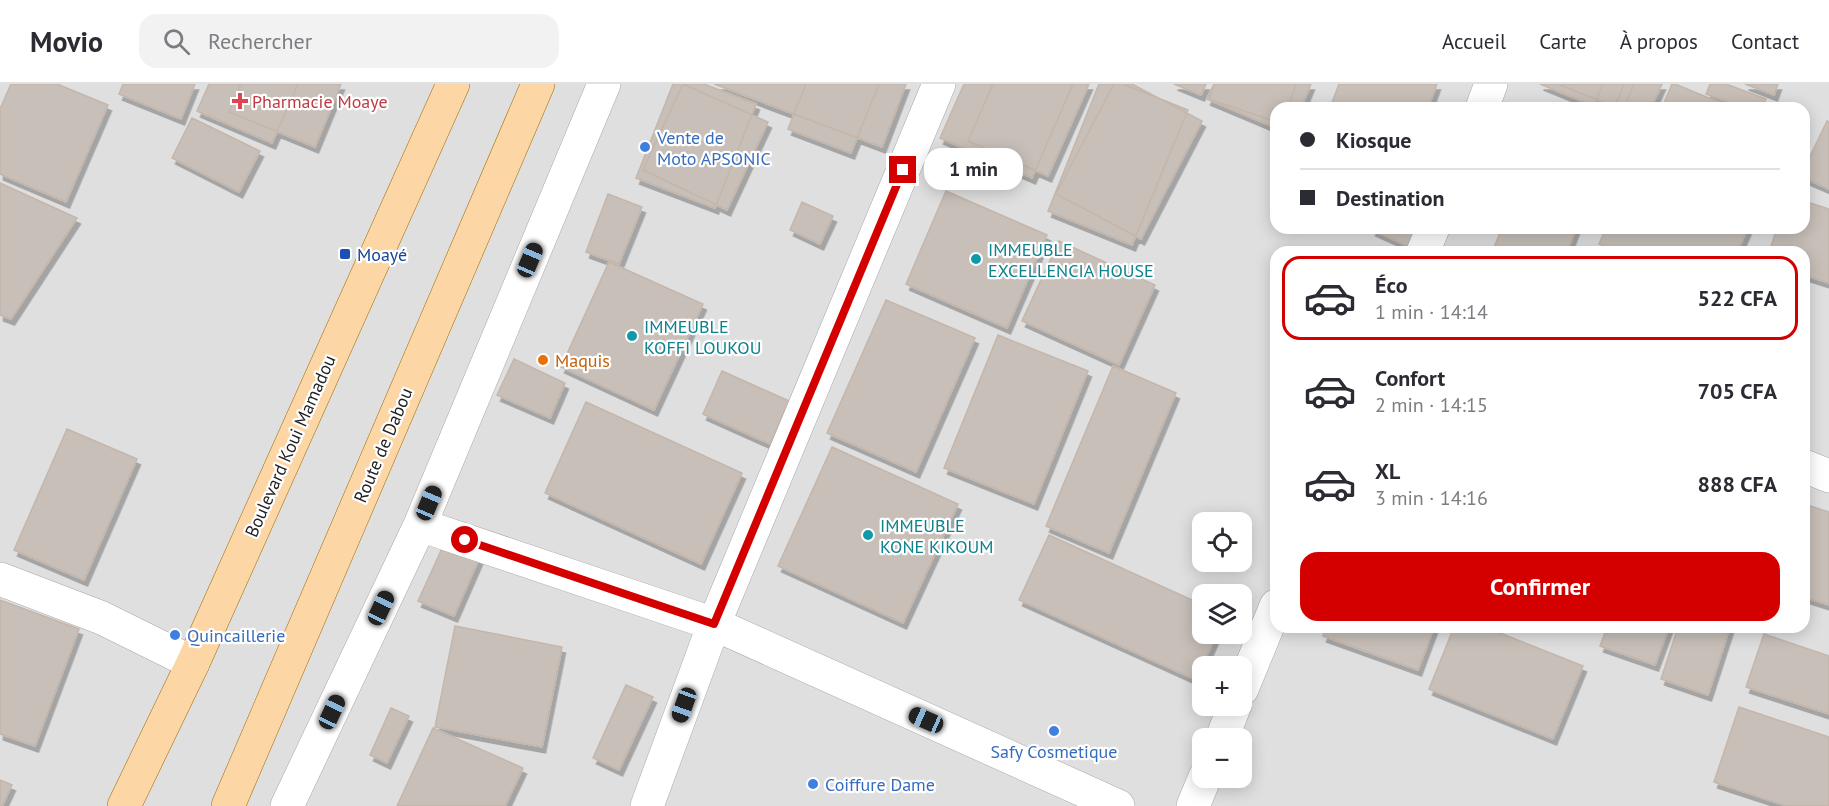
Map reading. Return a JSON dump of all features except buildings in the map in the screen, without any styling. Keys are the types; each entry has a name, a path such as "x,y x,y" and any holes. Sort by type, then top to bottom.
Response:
{"main road":[{"name":"Boulevard Koui Mamadou","path":"124,806 193,663 453,84"},
{"name":"Route de Dabou","path":"228,806 538,84"}],"street":[{"path":"287,806 420,525 604,84"},
{"path":"647,806 714,624 939,84"},
{"path":"1484,102 1491,84"},
{"path":"1810,468 1829,476"},
{"path":"420,525 714,624 1118,806"},
{"path":"0,579 102,618 193,663"},
{"path":"1252,665 1270,621"},
{"path":"1193,806 1200,788"}],"shaded area":[{"path":"0,84 1829,84 1829,806 0,806"}],"place":[{"name":"Pharmacie Moaye","path":"240,101"},
{"name":"Vente de Moto APSONIC","path":"645,147"},
{"name":"Moayé","path":"345,254"},
{"name":"IMMEUBLE EXCELLENCIA HOUSE","path":"976,259"},
{"name":"IMMEUBLE KOFFI LOUKOU","path":"632,336"},
{"name":"Maquis","path":"543,360"},
{"name":"IMMEUBLE KONE KIKOUM","path":"868,535"},
{"name":"Quincaillerie","path":"175,635"},
{"name":"Safy Cosmetique","path":"1054,731"},
{"name":"Coiffure Dame","path":"813,784"}],"route":[{"path":"465,540 714,624 903,170"}]}
